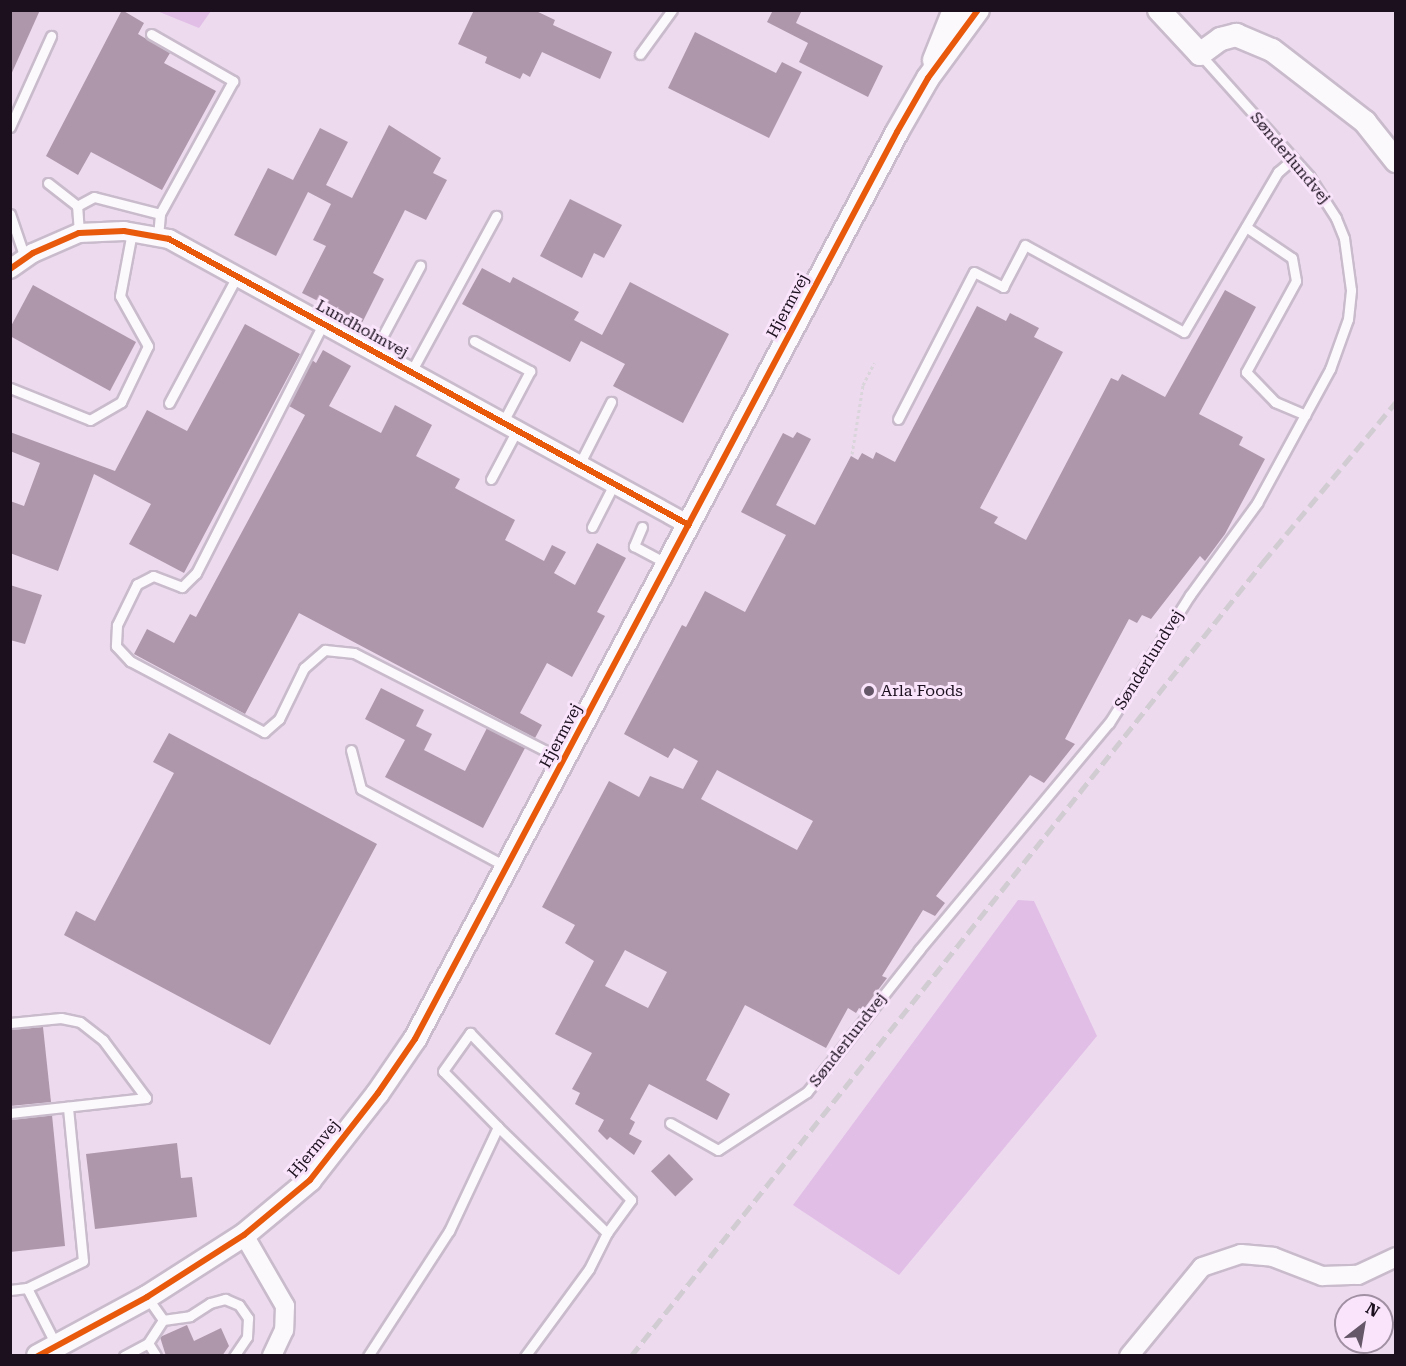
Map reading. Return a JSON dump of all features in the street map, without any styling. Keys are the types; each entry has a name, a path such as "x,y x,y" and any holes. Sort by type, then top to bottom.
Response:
{"street":[{"name":"Hjermvej","path":"48,1352 147,1297 244,1235 310,1180 378,1093 416,1039 928,78 954,10"},
{"name":"Hjermvej","path":"928,78 978,10"},
{"name":"Sønderlundvej","path":"1159,10 1200,54"},
{"path":"1200,54 1221,39 1236,35 1253,40 1365,122 1395,161"},
{"name":"Lundholmvej","path":"10,269 26,258 80,233 132,232 158,237 237,276 688,525"},
{"path":"244,1235 285,1306 284,1330 272,1356"},
{"path":"1129,1356 1202,1267 1241,1254 1273,1257 1322,1276 1358,1275 1395,1259"}],"lane":[{"path":"640,54 672,10"},
{"path":"151,34 233,81 160,214 158,237"},
{"path":"10,127 51,36"},
{"name":"Sønderlundvej","path":"670,1124 718,1150 807,1092 919,950 1109,723 1190,595 1257,503 1342,343 1351,290 1346,247 1336,218 1293,159 1200,54"},
{"path":"898,419 974,272 1003,287 1025,244 1184,332 1278,172 1293,159"},
{"path":"48,183 77,206 80,233"},
{"path":"77,206 94,197 160,214"},
{"path":"10,214 26,258"},
{"path":"411,372 496,216"},
{"path":"1246,227 1292,258 1296,281 1246,372 1275,402 1305,416"},
{"path":"10,388 90,420 121,402 148,346 120,296 132,232"},
{"path":"374,352 420,266"},
{"path":"169,403 237,276"},
{"path":"324,324 196,573 182,587 153,576 137,584 117,625 116,646 130,661 264,732 279,719 304,668 325,650 354,653 564,760"},
{"path":"474,341 530,370 491,479"},
{"path":"579,465 611,402"},
{"path":"592,527 614,484"},
{"path":"642,527 634,546 668,564"},
{"path":"351,750 362,789 507,867"},
{"path":"10,1023 61,1018 80,1022 103,1040 146,1098 10,1113"},
{"path":"525,1356 589,1269 607,1233 631,1200 470,1033 442,1071 607,1233"},
{"path":"10,1290 27,1288 83,1261 68,1107"},
{"path":"368,1356 449,1231 498,1127"},
{"path":"27,1288 48,1352"},
{"path":"147,1297 163,1320"},
{"path":"124,1356 148,1343 163,1320 190,1316 210,1303 225,1299 239,1305 248,1318 247,1337 234,1356"},
{"path":"148,1343 156,1356"}],"path":[{"path":"852,454 863,386 874,363"}],"shaded area":[{"path":"157,11 211,11 199,28"},
{"path":"1018,900 1034,901 1097,1036 899,1275 793,1205"}],"building":[{"path":"10,10 40,10 10,77"},
{"path":"122,10 144,23 138,34 170,53 164,63 216,91 162,190 91,152 78,175 46,156"},
{"path":"474,10 534,10 555,20 553,25 612,52 600,79 542,52 530,77 523,73 520,79 485,63 487,57 458,44"},
{"path":"773,10 802,10 796,23 883,66 868,97 799,62 808,43 767,22"},
{"path":"695,32 776,73 782,62 802,72 769,138 668,88"},
{"path":"389,125 441,158 433,173 447,180 426,220 405,210 373,273 384,279 362,323 302,293 326,246 313,240 331,204 308,192 276,256 234,235 268,168 293,180 320,128 348,142 326,185 352,198"},
{"path":"570,199 622,225 604,258 594,253 582,278 540,256"},
{"path":"482,268 510,283 513,277 579,312 574,320 602,335 630,282 729,334 683,423 613,386 625,364 581,341 570,362 462,304"},
{"path":"33,285 136,342 110,391 10,336 10,328"},
{"name":"Arla Foods","path":"1225,290 1256,307 1199,414 1243,437 1239,445 1265,459 1225,534 1205,561 1200,556 1151,619 1142,615 1137,623 1129,619 1065,739 1075,744 1044,783 1030,775 936,896 945,903 935,916 923,910 882,976 887,978 863,1010 859,1008 856,1013 848,1008 826,1048 745,1005 706,1080 730,1094 717,1120 649,1084 630,1119 635,1122 629,1134 642,1141 634,1155 610,1137 607,1140 598,1131 604,1120 575,1104 580,1093 572,1089 592,1053 555,1034 594,961 565,943 575,925 542,907 609,781 639,797 650,776 683,789 698,761 674,748 668,758 624,734 682,625 686,627 705,591 745,612 786,535 741,512 783,433 793,438 797,432 811,439 776,505 815,525 851,456 858,460 862,453 873,459 876,452 895,462 977,306 1006,321 1010,313 1039,328 1034,337 1063,352 980,508 998,517 994,523 1026,540 1111,378 1118,381 1122,374 1165,397","holes":["717,770 813,821 797,850 701,799","625,950 667,972 648,1008 605,986"]},
{"path":"245,324 300,354 184,573 129,544 151,504 94,474 58,571 10,553 10,501 24,506 40,463 10,451 10,432 115,471 147,410 187,431"},
{"path":"323,350 351,366 329,406 381,433 395,405 432,425 416,456 460,479 455,488 515,520 505,540 544,561 552,545 566,552 554,573 575,585 597,543 626,558 597,612 605,616 572,677 547,663 520,713 542,725 535,738 299,613 245,714 134,654 147,629 174,643 190,614 196,617 305,415 289,406 312,360 316,363"},
{"path":"10,585 42,595 25,644 10,640"},
{"path":"381,688 424,710 416,726 432,734 424,750 465,771 487,728 525,748 483,828 385,777 405,740 365,719"},
{"path":"169,733 377,844 270,1045 64,935 76,911 95,921 174,773 153,762"},
{"path":"43,1027 51,1102 10,1106 10,1030"},
{"path":"52,1115 65,1246 10,1252 10,1120"},
{"path":"177,1143 181,1178 192,1177 197,1217 95,1229 86,1154"},
{"path":"669,1154 693,1179 675,1197 651,1171"},
{"path":"187,1325 194,1341 221,1328 229,1346 222,1356 166,1356 160,1337"}],"railway":[{"path":"631,1356 1263,562 1396,402"}],"cycle path":[{"path":"38,1356 147,1297 244,1235 310,1180 378,1093 415,1039 897,132 928,78 978,10"},
{"path":"10,269 33,253 79,233 124,231 169,239 689,525"}],"place":[{"name":"Arla Foods","path":"869,691"}]}
